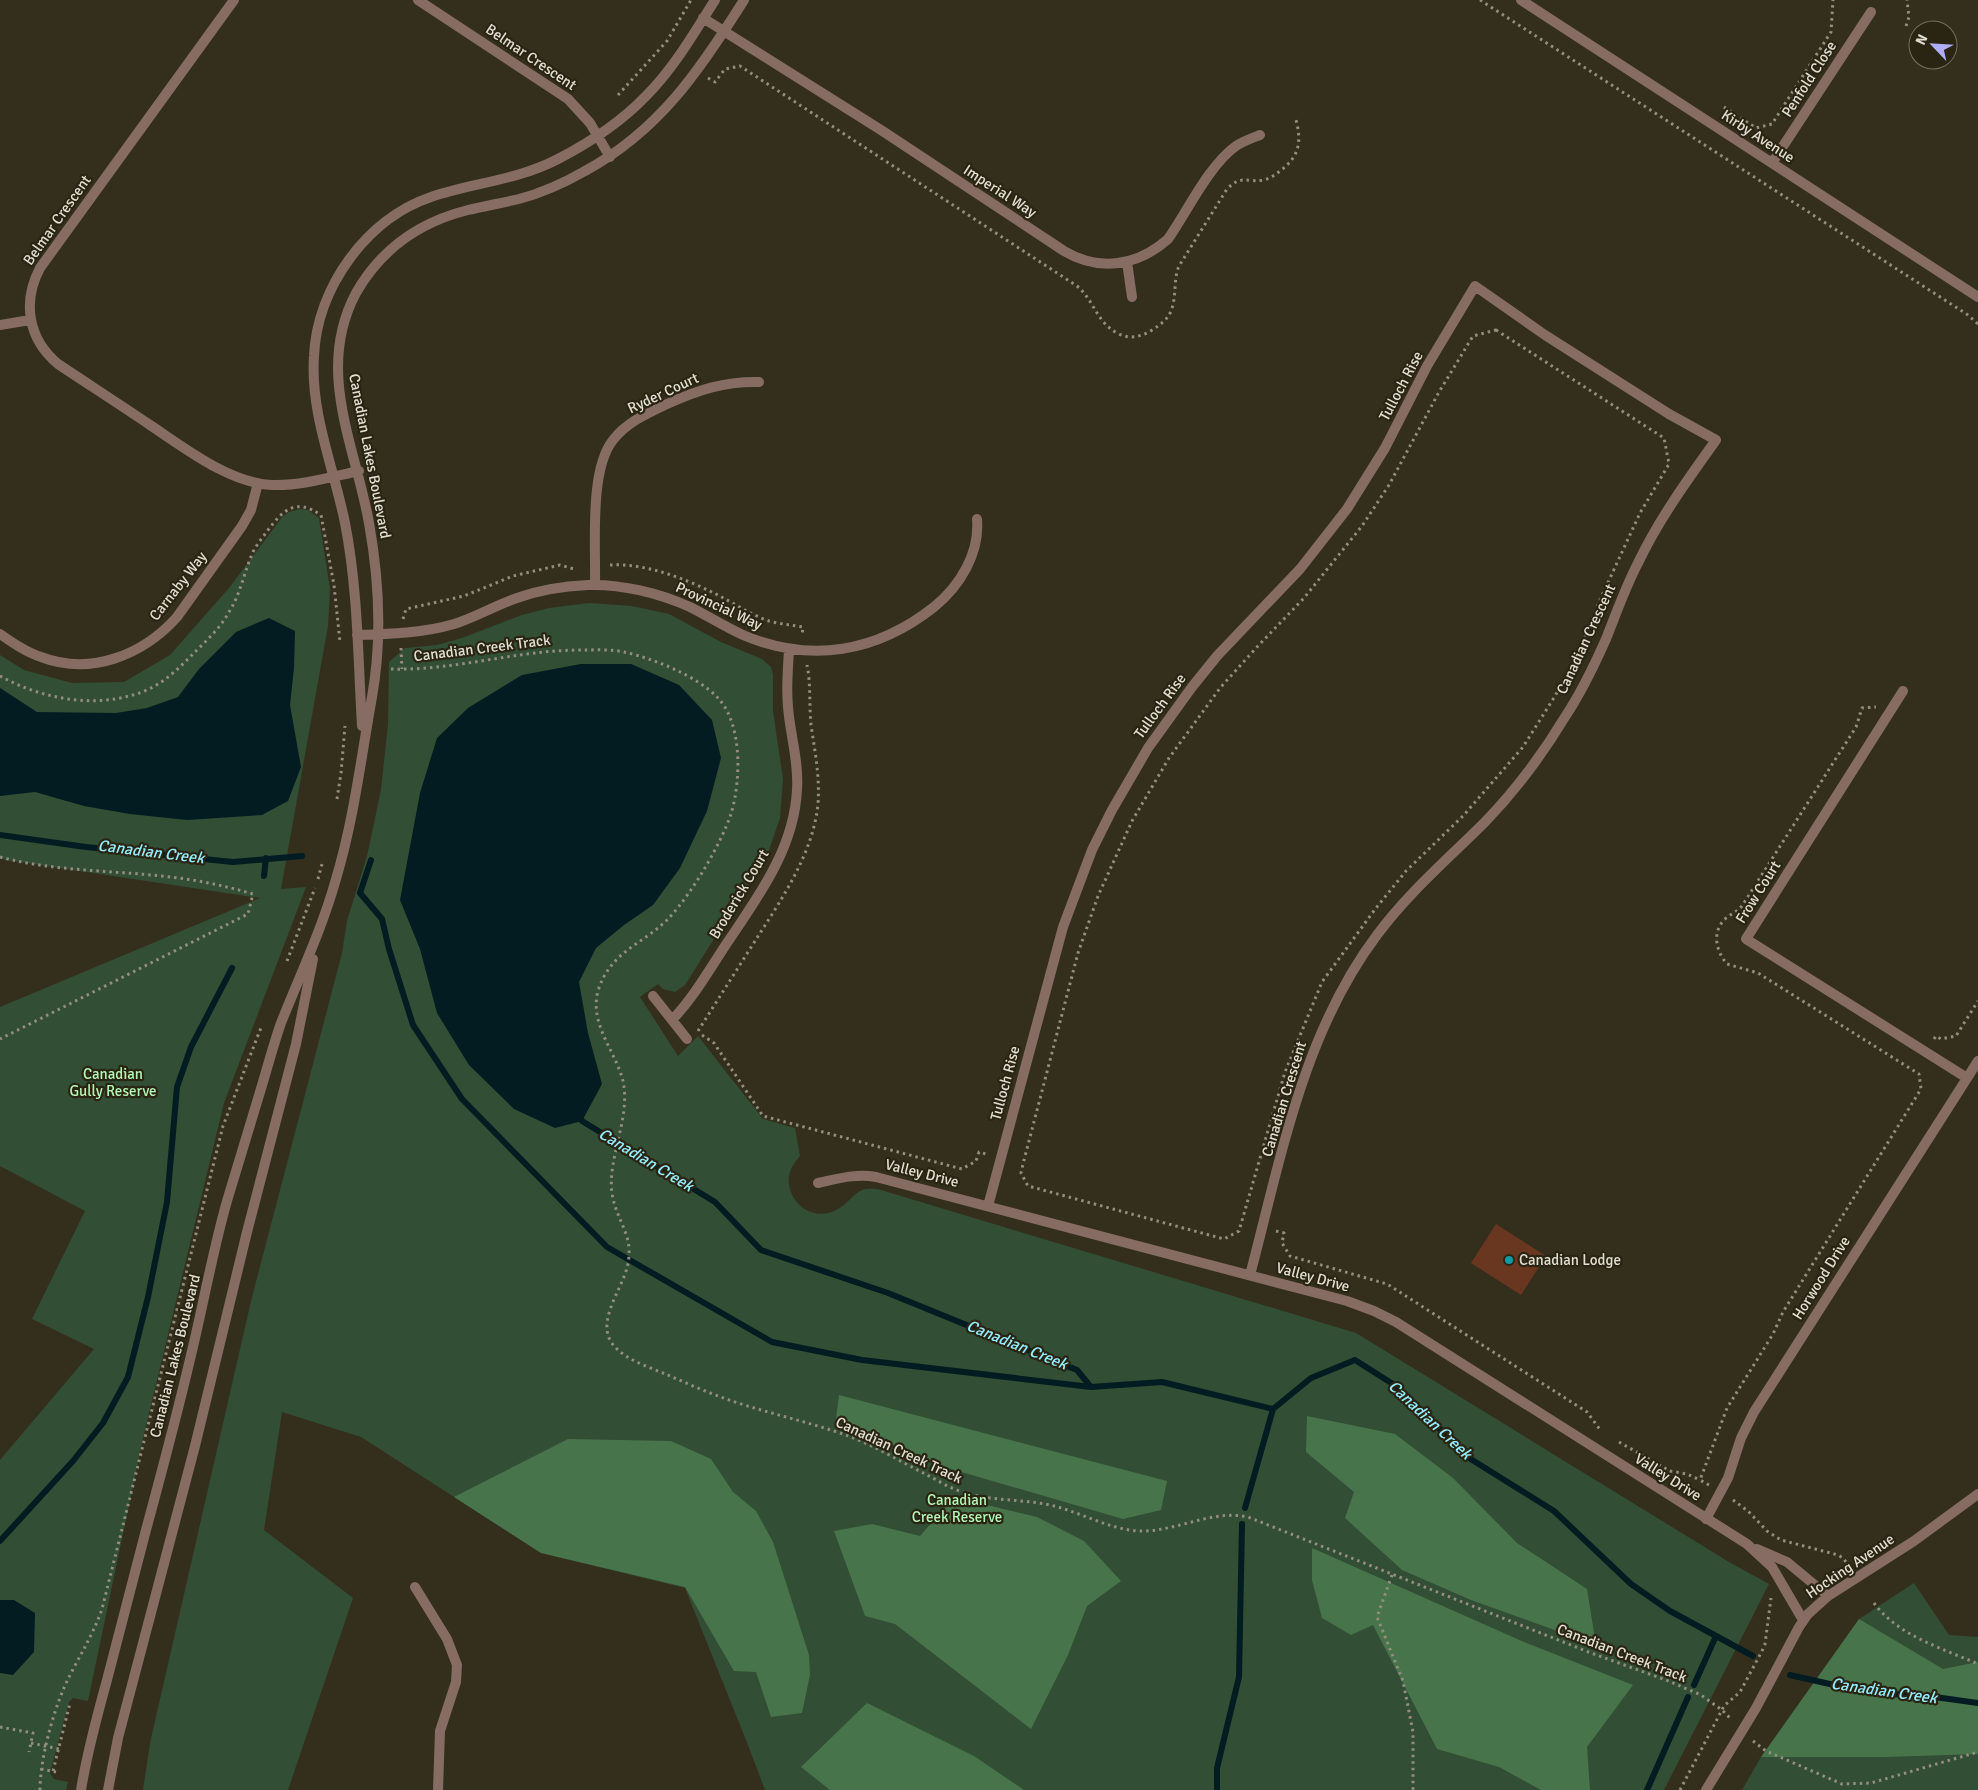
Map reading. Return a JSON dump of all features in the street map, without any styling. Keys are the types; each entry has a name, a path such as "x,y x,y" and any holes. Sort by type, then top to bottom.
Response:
{"street":[{"name":"Belmar Crescent","path":"234,0 40,268 32,288 30,320 42,348 58,364 196,455 233,475 258,483 272,485 294,484 359,471"},
{"name":"Belmar Crescent","path":"418,0 568,99 579,110 610,156"},
{"name":"Canadian Lakes Boulevard","path":"363,742 357,635 349,548 315,393 315,340 326,304 336,282 348,261 371,235 416,203 448,192 524,174 543,167 598,136 646,97 678,57 715,0"},
{"name":"Canadian Lakes Boulevard","path":"108,1790 118,1738 195,1446 247,1232 296,1044 318,936 345,847 356,796 375,669 378,634 372,538 359,471 341,407 337,382 337,358 348,312 358,290 373,268 398,242 434,221 471,209 517,200 579,175 610,156 645,129 660,115 697,71 744,0"},
{"name":"Kirby Avenue","path":"1521,0 1978,296"},
{"name":"Penfold Close","path":"1772,163 1871,12"},
{"name":"Imperial Way","path":"703,18 1071,255 1091,262 1110,264 1127,262 1145,256 1162,245 1224,156 1242,142 1260,135"},
{"path":"1127,262 1132,297"},
{"name":"Tulloch Rise","path":"988,1206 1063,927 1092,850 1119,796 1148,748 1204,671 1300,569 1347,509 1385,448 1428,366 1475,286"},
{"name":"Canadian Crescent","path":"1250,1275 1304,1076 1326,1021 1346,983 1368,947 1396,911 1419,885 1486,821 1521,780 1566,717 1589,676 1646,547 1669,506 1716,440 1680,421 1522,319 1475,286"},
{"path":"0,325 30,320"},
{"name":"Ryder Court","path":"595,585 597,480 604,454 614,439 637,419 697,391 720,384 759,382"},
{"name":"Carnaby Way","path":"0,634 27,651 43,658 72,663 106,662 122,657 144,646 165,630 177,617 246,521 253,504 258,483"},
{"name":"Provincial Way","path":"357,635 444,627 527,595 595,585 636,590 667,598 743,635 789,650 805,652 846,649 869,643 905,627 926,613 951,591 967,567 977,542 977,519"},
{"name":"Broderick Court","path":"672,1020 700,985 768,881 788,836 796,804 797,784 795,751 788,707 789,650"},
{"name":"Frow Court","path":"1903,692 1746,939 1926,1054 1967,1078"},
{"name":"Canadian Lakes Boulevard","path":"81,1790 98,1715 178,1408 226,1205 280,1026 318,936"},
{"path":"653,996 687,1039"},
{"name":"Horwood Drive","path":"1706,1519 1728,1478 1750,1418 1978,1061"},
{"name":"Valley Drive","path":"818,1183 851,1176 869,1175 1347,1301 1385,1316 1706,1519 1747,1544 1787,1562 1828,1596"},
{"name":"Hocking Avenue","path":"1706,1790 1761,1700 1803,1620 1828,1596 1914,1541 1978,1494"},
{"name":"Valley Drive","path":"1747,1544 1769,1563 1803,1620"},
{"path":"415,1587 447,1639 457,1665 456,1682 440,1731 438,1790"}],"path":[{"path":"618,95 667,41 691,0"},
{"path":"1480,0 1968,315 1978,324"},
{"path":"1724,107 1756,128 1772,124 1831,32 1833,0"},
{"path":"1906,26 1908,18 1907,0"},
{"path":"697,71 715,82 725,70 740,66 1077,286 1088,296 1102,322 1110,330 1126,337 1139,336 1146,333 1166,319 1171,311 1175,296 1178,266 1227,189 1238,180 1268,179 1292,162 1299,140 1296,120"},
{"path":"1496,330 1664,438 1669,464 1640,513 1599,602 1577,657 1523,746 1463,816 1406,871 1376,908 1322,982 1285,1072 1242,1222 1239,1231 1224,1239 1028,1186 1021,1173 1078,953 1098,896 1132,821 1168,758 1220,688 1304,598 1362,526 1389,485 1439,392 1473,336 1496,330"},
{"path":"0,676 21,687 48,695 94,702 147,690 179,670 218,629 235,602 257,546 279,516 288,510 301,506 307,506 321,515 334,585 341,649"},
{"path":"595,567 620,565 674,576 715,593 759,617 782,624 803,627 805,652"},
{"name":"Canadian Creek Track","path":"375,669 440,666 555,650 622,652 657,662 696,681 719,698 729,717 736,737 738,774 731,813 705,869 668,919 609,965 597,994 598,1016 623,1082 623,1111 611,1190 617,1215 627,1236 630,1252 628,1267 606,1328 609,1340 618,1351 639,1363 719,1397 846,1435 957,1491 991,1499 1048,1504 1106,1525 1140,1531 1232,1514 1248,1517 1701,1695 1722,1710 1742,1731 1766,1751 1842,1784 1871,1783 1978,1752"},
{"path":"1894,706 1862,708 1856,727 1742,906 1722,922 1717,934 1717,946 1727,964 1758,972 1914,1072 1936,1036 1941,1039 1956,1036 1978,1001"},
{"path":"0,857 18,862 80,871 170,876 219,884 253,894 248,914 0,1039"},
{"path":"697,1032 714,1043 763,1116 962,1169 976,1161 979,1152 1023,1164"},
{"path":"1242,1222 1284,1233 1282,1243 1290,1256 1387,1284 1587,1412 1596,1427 1603,1433"},
{"path":"1611,1438 1666,1469 1687,1474 1700,1480"},
{"path":"1392,1575 1378,1617 1403,1681 1413,1732 1413,1790"},
{"path":"1680,1790 1722,1710 1740,1692 1762,1652 1765,1644 1771,1598 1781,1581"},
{"path":"1874,1603 1886,1617 1904,1630 1978,1664"},
{"path":"41,1768 54,1772 70,1703"},
{"path":"0,1727 33,1733 30,1752"},
{"path":"31,1743 59,1749"}],"green space":[{"name":"Canadian Gully Reserve","path":"300,509 308,510 319,518 330,589 328,626 281,889 306,887 224,1103 143,1438 88,1701 73,1698 69,1702 50,1773 54,1779 68,1782 66,1790 0,1790 0,1460 94,1349 32,1319 85,1211 0,1166 0,1007 260,898 0,859 0,655 24,670 72,683 124,682 170,655 229,588 283,516"},
{"name":"Canadian Creek Reserve","path":"589,603 632,606 669,614 721,642 762,659 771,667 773,675 773,711 783,779 780,818 769,850 754,878 685,985 675,992 663,989 658,984 640,997 678,1056 698,1036 763,1119 795,1128 800,1156 791,1169 789,1184 795,1200 808,1211 824,1214 833,1212 841,1207 862,1190 881,1190 1356,1333 1729,1562 1769,1584 1664,1790 765,1790 685,1588 541,1553 361,1437 282,1412 264,1530 353,1598 288,1790 143,1790 150,1743 251,1301 342,953 347,921 367,856 381,790 388,724 389,662 405,648 437,645 462,638 522,615 549,608"},
{"path":"839,1395 1167,1481 1161,1510 1123,1519 941,1466 836,1419"},
{"path":"1307,1416 1395,1434 1453,1478 1517,1543 1587,1589 1596,1645 1471,1600 1402,1570 1345,1518 1354,1492 1306,1452"},
{"path":"568,1439 671,1441 711,1459 733,1492 756,1511 773,1542 809,1655 810,1675 802,1713 771,1717 756,1672 734,1671 685,1587 541,1553 454,1497"},
{"path":"954,1497 1037,1517 1084,1541 1121,1581 1087,1606 1068,1655 1031,1729 895,1624 865,1616 834,1531 872,1524 920,1536"},
{"path":"1312,1548 1524,1642 1633,1685 1587,1747 1590,1790 1541,1790 1499,1767 1437,1749 1373,1625 1351,1635 1322,1618 1312,1580"},
{"path":"1914,1583 1949,1635 1978,1637 1978,1790 1742,1790 1761,1757 1884,1757 1804,1735 1859,1619"},
{"path":"1859,1619 1943,1669 1978,1662 1978,1754 1886,1757 1761,1757"},
{"path":"867,1703 974,1756 1024,1790 830,1790 801,1767"}],"water":[{"path":"269,618 295,631 290,705 301,767 288,801 262,815 187,820 130,814 84,806 35,792 0,796 0,688 37,712 116,713 147,708 178,697 199,669 236,632"},
{"path":"581,664 631,664 679,685 712,720 721,758 707,811 680,868 653,905 596,948 579,982 588,1033 602,1084 582,1121 555,1128 514,1109 469,1065 437,1013 420,949 400,900 420,793 437,738 468,708 522,675"},
{"path":"0,1600 14,1600 35,1613 34,1652 13,1675 0,1673"}],"building":[{"name":"Canadian Lodge","path":"1496,1224 1546,1256 1521,1295 1471,1263"}],"waterway":[{"name":"Canadian Creek","path":"0,835 86,847 233,862 302,856"},
{"path":"264,876 266,858"},
{"path":"371,860 360,893 382,919 389,949 413,1025 462,1099 607,1247 772,1342 862,1360 1091,1387"},
{"path":"0,1541 73,1461 103,1423 128,1377 148,1297 167,1202 177,1087 191,1047 232,968"},
{"name":"Canadian Creek","path":"579,1114 582,1121 715,1202 761,1250 888,1293 1077,1370 1091,1387 1162,1382 1273,1409 1311,1378 1355,1360 1396,1386 1444,1433 1461,1453 1554,1511 1631,1584 1670,1611 1753,1656"},
{"path":"1245,1508 1273,1409"},
{"path":"1217,1790 1217,1768 1239,1677 1242,1524"},
{"path":"1694,1685 1716,1636"},
{"name":"Canadian Creek","path":"1790,1675 1865,1692 1935,1697 1978,1703"},
{"path":"1647,1790 1688,1697"}],"place":[{"name":"Canadian Lodge","path":"1509,1260"}]}
